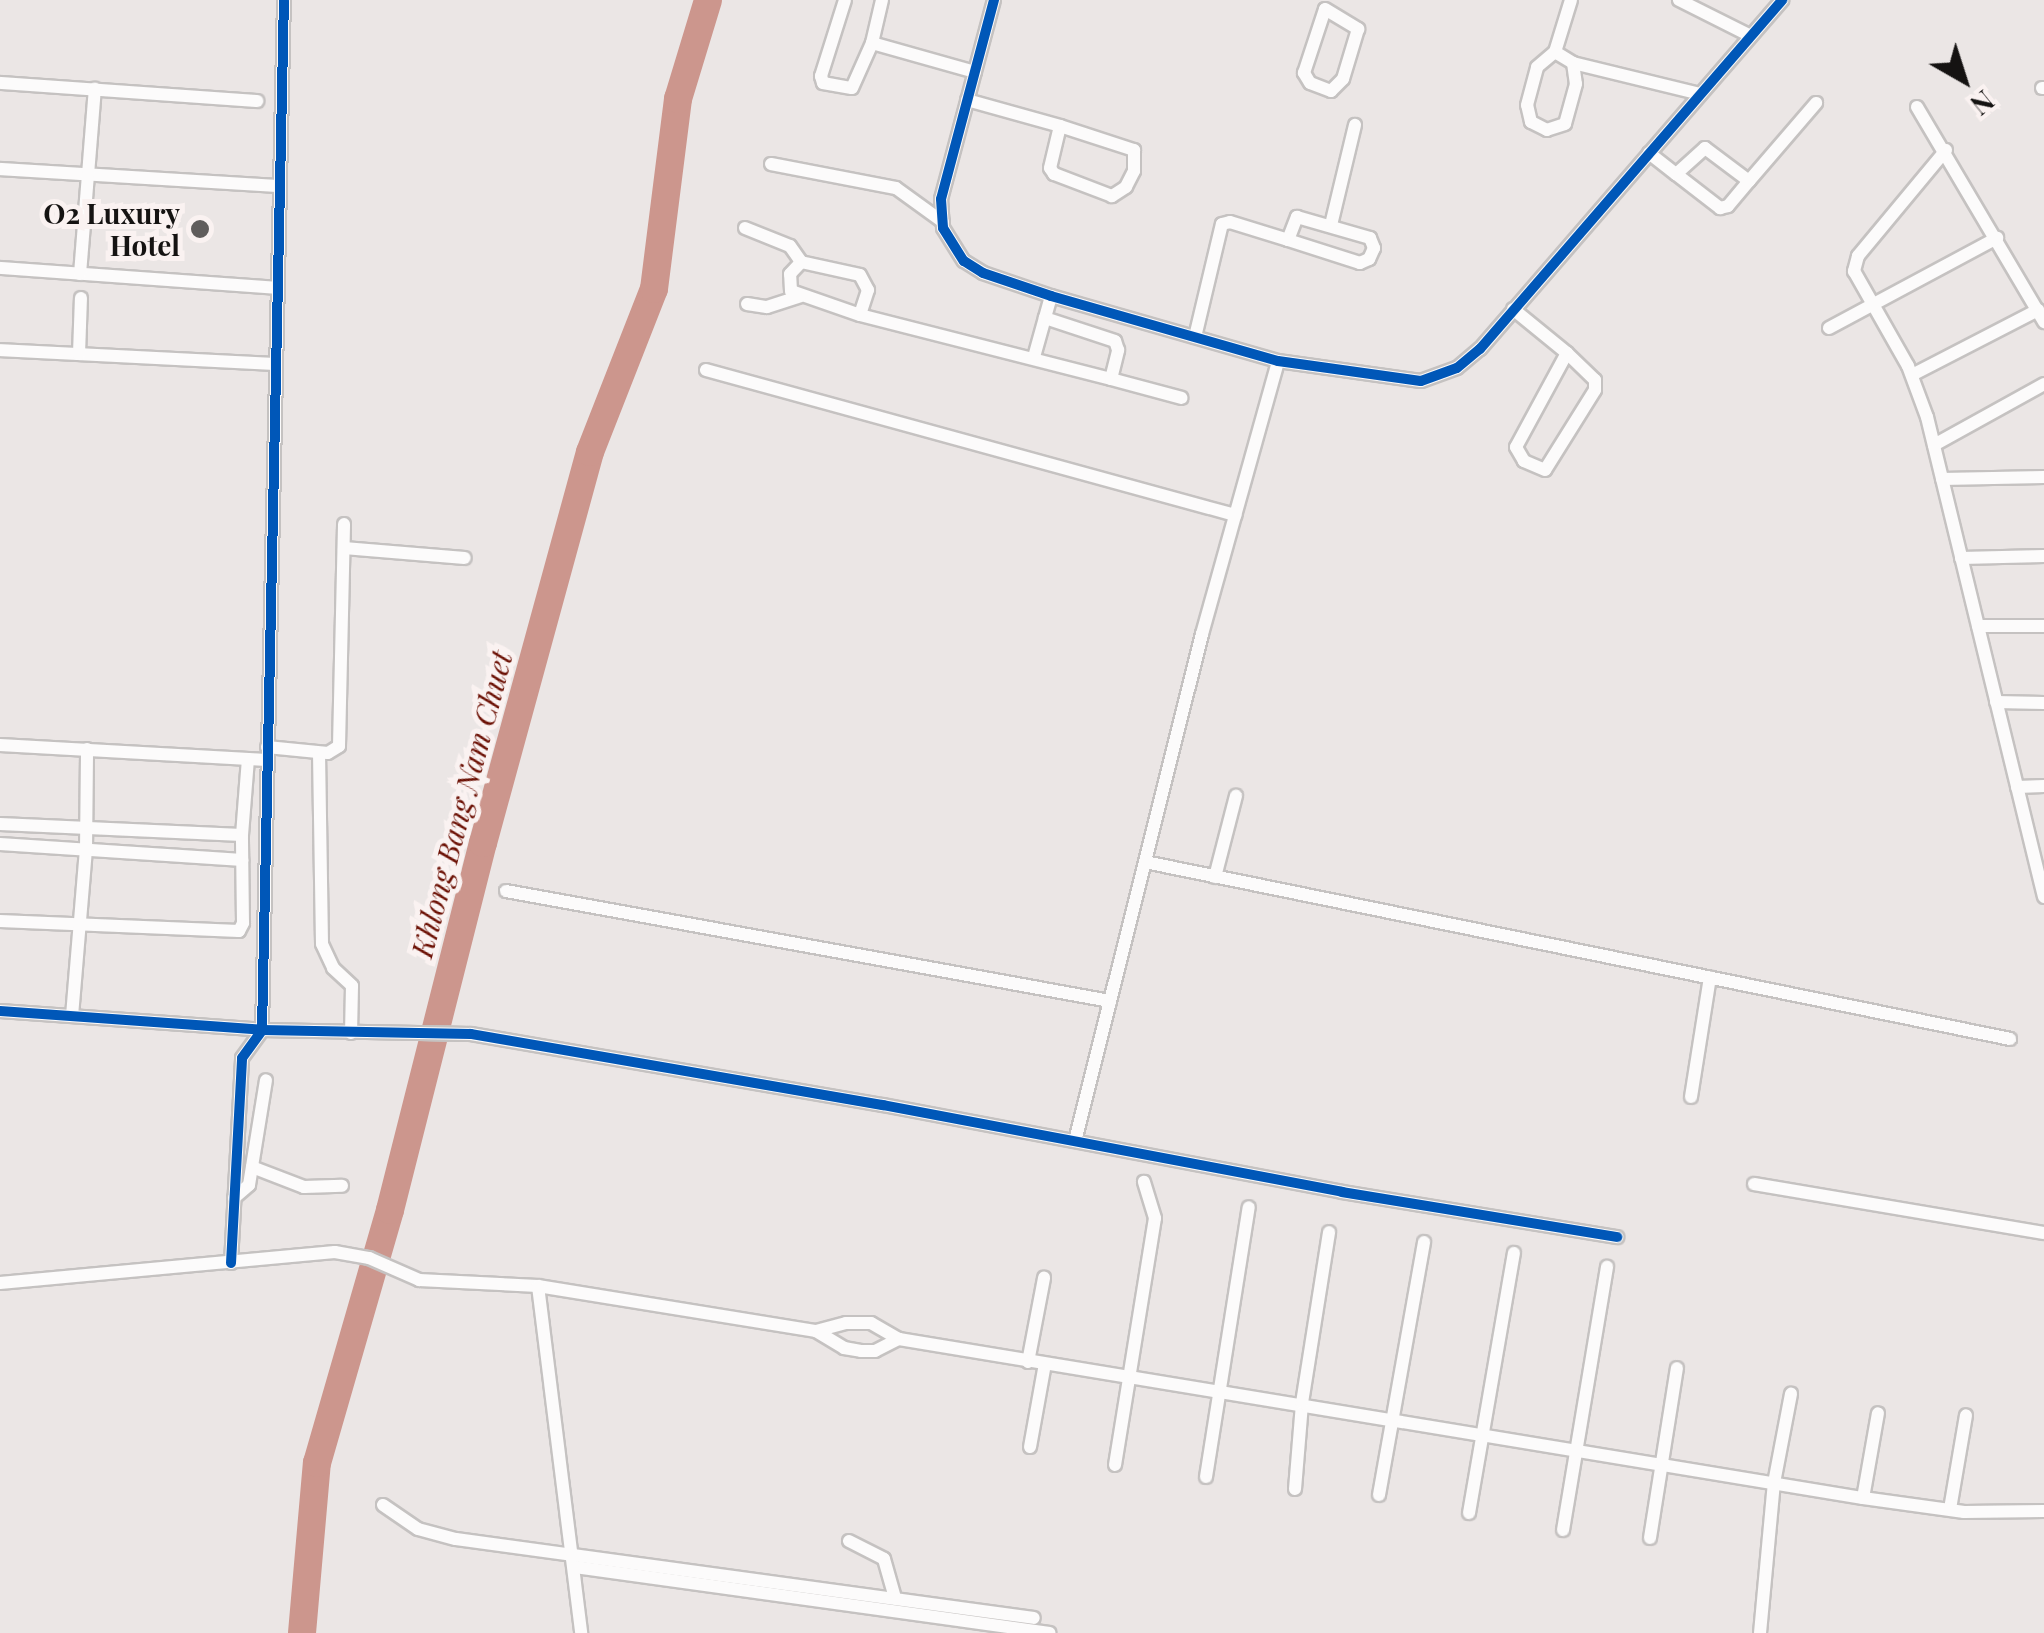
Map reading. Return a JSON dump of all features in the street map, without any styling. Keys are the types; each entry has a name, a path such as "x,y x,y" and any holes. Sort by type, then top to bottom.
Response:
{"street":[{"path":"232,1263 244,1052 261,1031 284,0"},
{"path":"845,0 820,76 823,83 852,88 872,42 882,0"},
{"path":"994,0 941,199 943,222 964,261 983,273 1051,296 1278,361 1378,377 1438,377 1480,350 1782,0"},
{"path":"1571,0 1555,52 1537,67 1527,105 1526,115 1538,127 1560,128 1564,124 1576,84 1573,63"},
{"path":"1679,0 1751,36"},
{"path":"1326,4 1358,29 1343,79 1331,91 1310,83 1304,73 1326,4"},
{"path":"872,42 975,72"},
{"path":"1555,52 1573,63 1700,94"},
{"path":"0,83 257,100"},
{"path":"80,274 95,90"},
{"path":"967,100 1060,126 1134,150 1134,171 1126,187 1112,196 1054,174 1050,168 1060,126"},
{"path":"1650,154 1720,208 1728,206 1816,103"},
{"path":"1912,375 2041,316 1917,107"},
{"path":"1331,225 1354,125"},
{"path":"1676,174 1705,148 1749,181"},
{"path":"1946,150 1854,263 1912,375 1934,445 2017,786 2039,858 2044,897"},
{"path":"771,164 896,188 943,222"},
{"path":"0,170 279,186"},
{"path":"1195,337 1222,224 1230,222 1360,263 1369,259 1374,248 1370,238 1301,216 1288,240"},
{"path":"746,228 783,242 801,262 860,276 868,290 860,315"},
{"path":"1829,328 1997,238"},
{"path":"801,262 794,265 788,285 800,296 1182,398"},
{"path":"0,268 276,288"},
{"path":"747,304 767,308 800,296"},
{"path":"1034,357 1051,296"},
{"path":"79,354 81,298"},
{"path":"1513,310 1566,353 1595,380 1595,390 1545,470 1524,461 1516,447 1566,353"},
{"path":"1045,318 1115,341 1118,350 1112,379"},
{"path":"0,350 274,364"},
{"path":"1075,1140 1278,361"},
{"path":"706,370 1235,516"},
{"path":"1934,445 2044,384"},
{"path":"1942,480 2044,477"},
{"path":"0,745 248,759 267,754 319,753 339,746 344,524"},
{"path":"344,548 465,558"},
{"path":"1961,558 2044,556"},
{"path":"1978,626 2044,626"},
{"path":"1996,702 2044,703"},
{"path":"72,1016 88,830 87,749"},
{"path":"319,753 322,944 332,968 352,986 351,1033"},
{"path":"0,921 238,931 243,923 242,835 248,759"},
{"path":"2017,786 2044,786"},
{"path":"1215,877 1236,796"},
{"path":"0,824 242,835"},
{"path":"0,844 242,860"},
{"path":"1145,862 2010,1039"},
{"path":"506,891 1110,1002"},
{"path":"1692,1097 1710,978"},
{"path":"0,1011 261,1031 470,1034 1075,1140 1342,1192 1617,1237"},
{"path":"234,1198 246,1192 266,1080"},
{"path":"252,1167 304,1187 342,1186"},
{"path":"1115,1465 1155,1218 1144,1182"},
{"path":"1754,1184 2044,1233"},
{"path":"1206,1477 1216,1389 1249,1207"},
{"path":"1295,1489 1302,1403 1329,1232"},
{"path":"1380,1495 1424,1242"},
{"path":"0,1283 335,1252 369,1258 403,1274 469,1285 538,1286 816,1331 857,1322 886,1329 899,1339 1028,1362 1216,1389 1864,1498 1950,1509 2044,1510"},
{"path":"1469,1513 1514,1253"},
{"path":"1562,1530 1607,1267"},
{"path":"1028,1362 1044,1278"},
{"path":"538,1286 581,1633"},
{"path":"816,1331 844,1348 861,1352 875,1351 899,1339"},
{"path":"1030,1448 1045,1364"},
{"path":"1650,1538 1678,1368"},
{"path":"1760,1633 1774,1483 1791,1394"},
{"path":"1864,1498 1878,1413"},
{"path":"1950,1509 1966,1415"},
{"path":"384,1505 428,1533 575,1561 1050,1633"},
{"path":"849,1542 884,1560 895,1598"},
{"path":"575,1561 1034,1618"}],"waterway":[{"name":"Khlong Bang Nam Chuet","path":"302,1633 317,1463 390,1210 483,843 590,452 654,289 678,99 708,0"}],"cycle path":[{"path":"231,1263 242,1058 262,1030 284,0"},
{"path":"994,0 941,199 943,228 964,261 983,273 1051,296 1278,361 1421,381 1457,368 1480,349 1782,0"},
{"path":"0,1011 262,1030 471,1034 883,1105 1342,1192 1617,1237"}],"place":[{"name":"O2 Luxury Hotel","path":"200,229"}]}
